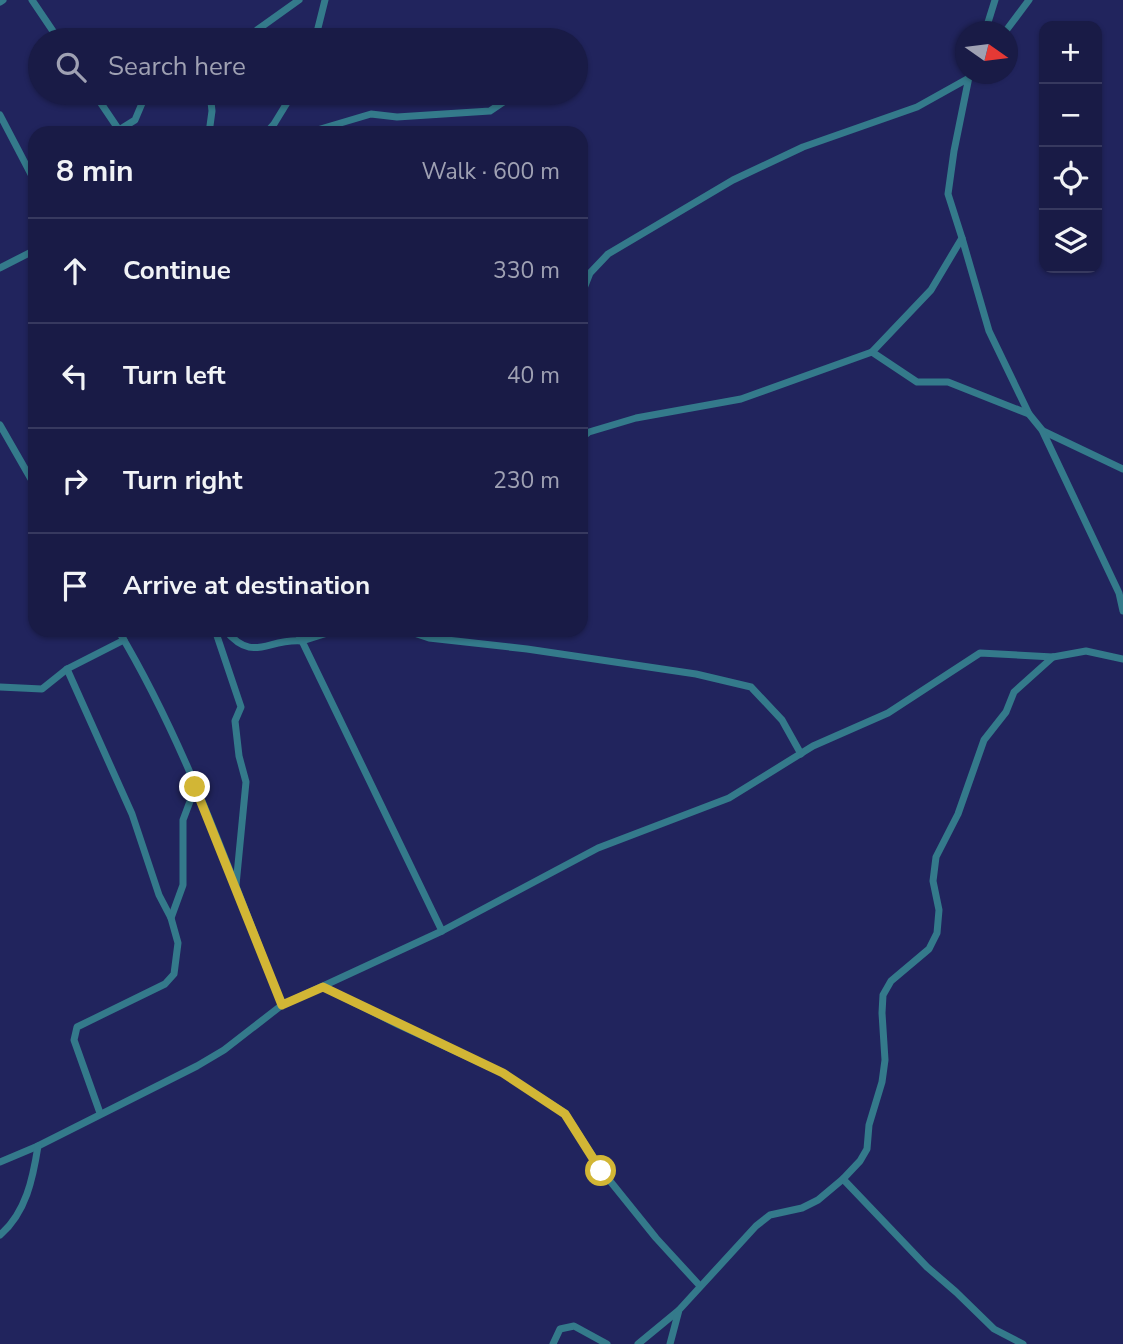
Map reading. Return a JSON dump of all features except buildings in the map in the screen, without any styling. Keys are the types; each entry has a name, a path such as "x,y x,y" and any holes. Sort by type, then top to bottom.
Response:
{"street":[{"path":"32,0 51,28"},
{"path":"260,28 299,0"},
{"path":"318,28 325,0"},
{"path":"1013,21 1029,0"},
{"path":"988,21 994,1"},
{"path":"588,278 608,254 733,180 803,147 916,107 955,84"},
{"path":"968,84 948,194 989,331 1029,414 1042,430 1119,593 1123,611"},
{"path":"102,105 117,126"},
{"path":"127,126 135,120 141,105"},
{"path":"210,126 211,105"},
{"path":"272,126 286,105"},
{"path":"331,126 371,114 397,117 490,111 499,105"},
{"path":"0,115 28,169"},
{"path":"588,433 636,418 741,399 872,352 931,290 962,239"},
{"path":"0,268 28,254"},
{"path":"872,352 917,382 948,382 1029,414"},
{"path":"0,425 28,474"},
{"path":"1042,430 1123,468"},
{"path":"122,637 163,713 282,1005"},
{"path":"217,637 241,707 235,721 239,756 246,782 236,889"},
{"path":"231,637 237,644 255,649 285,639 302,640 312,637"},
{"path":"300,637 442,931"},
{"path":"426,637 696,674 751,687 782,720 801,754"},
{"path":"0,687 42,689 67,669 124,640"},
{"path":"0,1162 38,1146 215,1056 282,1005 442,931 597,848 729,798 813,746 888,713 980,653 1053,657 1086,651 1123,659"},
{"path":"638,1344 679,1310 764,1218 802,1208 818,1200 860,1161 867,1149 869,1125 882,1082 885,1060 883,995 891,981 929,949 937,933 939,911 933,881 936,857 958,814 984,740 1006,712 1014,692 1053,657"},
{"path":"67,669 132,814 178,943 174,974 165,984 77,1027 74,1040 100,1113"},
{"path":"171,918 183,885 183,820 195,787"},
{"path":"323,987 503,1073 565,1114 601,1171 700,1286"},
{"path":"0,1235 9,1227 24,1202 33,1176 38,1146"},
{"path":"843,1179 927,1267 994,1329 1023,1344"},
{"path":"670,1344 679,1310"},
{"path":"553,1344 560,1329 574,1326 607,1344"}],"route":[{"path":"195,787 282,1005 323,987 503,1073 573,1122 601,1171"}]}
